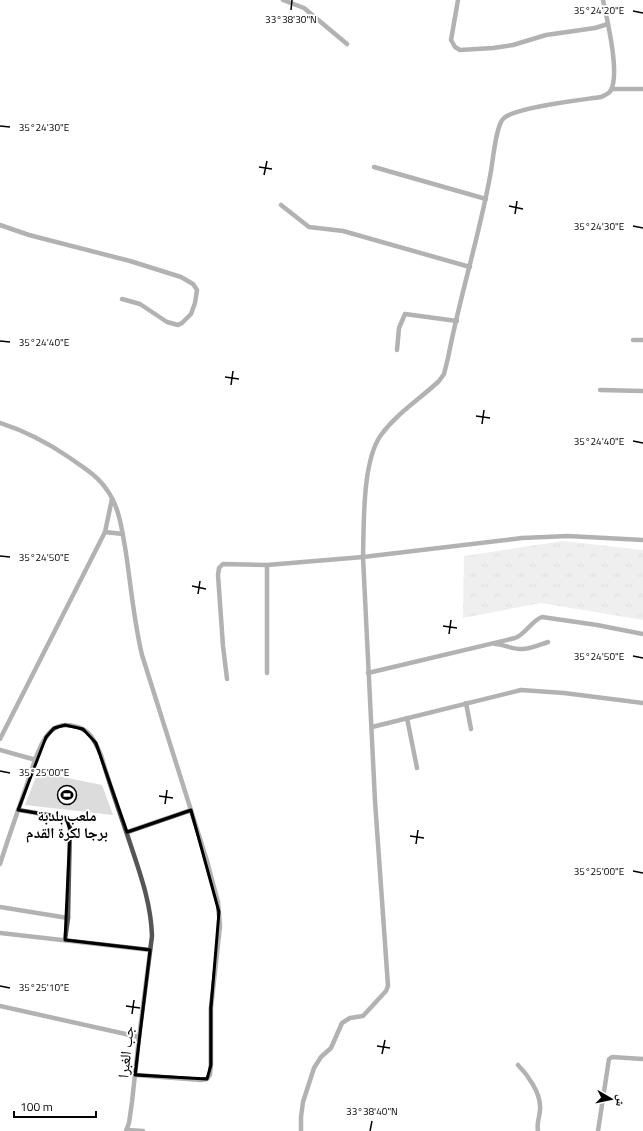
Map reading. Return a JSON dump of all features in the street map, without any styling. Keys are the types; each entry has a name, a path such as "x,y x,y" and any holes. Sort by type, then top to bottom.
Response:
{"street":[{"path":"284,0 304,8 348,44"},
{"path":"458,0 452,40 455,47 460,50 500,47 525,42 546,35 595,28 608,24"},
{"path":"302,1131 301,1118 303,1102 314,1068 321,1057 331,1048 342,1023 348,1019 363,1016 386,991 388,986 378,854 363,557 366,487 372,450 380,435 396,418 442,376 448,358 486,199 498,130 502,119 510,114 524,110 601,97 608,94 612,89 615,71 603,0"},
{"path":"612,89 643,89"},
{"path":"374,167 486,199"},
{"path":"281,205 309,227 343,231 470,266"},
{"path":"0,226 29,235 130,260 181,277 193,284 197,290 195,303 191,314 178,325 167,322 140,304 122,299"},
{"path":"397,350 399,328 405,314 457,321"},
{"path":"633,340 643,340"},
{"path":"600,390 643,391"},
{"path":"0,423 13,427 63,453 98,479 116,504 123,534 142,655 215,889 219,912 219,934 211,1008 210,1075 207,1079 202,1080 135,1075"},
{"path":"0,739 105,532 112,498"},
{"path":"105,532 123,534"},
{"path":"227,679 223,646 218,570 221,565 267,565 363,557 522,538 568,536 643,540"},
{"path":"267,565 267,673"},
{"path":"368,673 519,637 532,623 542,617 598,625 643,634"},
{"path":"491,643 525,649 548,642"},
{"path":"372,727 521,690 643,703"},
{"path":"466,703 472,729"},
{"path":"407,718 417,768"},
{"name":"جب الغبرا","path":"36,760 46,737 54,728 70,725 88,732 96,743 101,755 145,888 149,906 152,936 132,1102 126,1130"},
{"path":"0,750 36,760 0,864"},
{"path":"18,810 65,818 69,822 70,845 68,918 65,940"},
{"path":"126,832 191,810"},
{"path":"0,907 68,918"},
{"path":"0,933 150,950"},
{"path":"0,1006 139,1037"},
{"path":"598,1131 609,1059 614,1057 643,1059"},
{"path":"518,1065 540,1101 537,1127 538,1131"},
{"path":"126,1130 143,1131"}],"highlighted area":[{"path":"65,725 83,729 96,743 127,832 191,810 219,912 211,1008 211,1065 207,1079 135,1075 150,950 65,940 70,830 66,818 18,810 46,737 54,728"}],"green space":[{"path":"563,541 643,550 643,620 541,603 463,618 464,556"},
{"name":"ملعب بلدبة برجا لكرة القدم","path":"38,772 102,785 113,815 25,805"}],"place":[{"name":"ملعب بلدبة برجا لكرة القدم","path":"67,795"}]}
